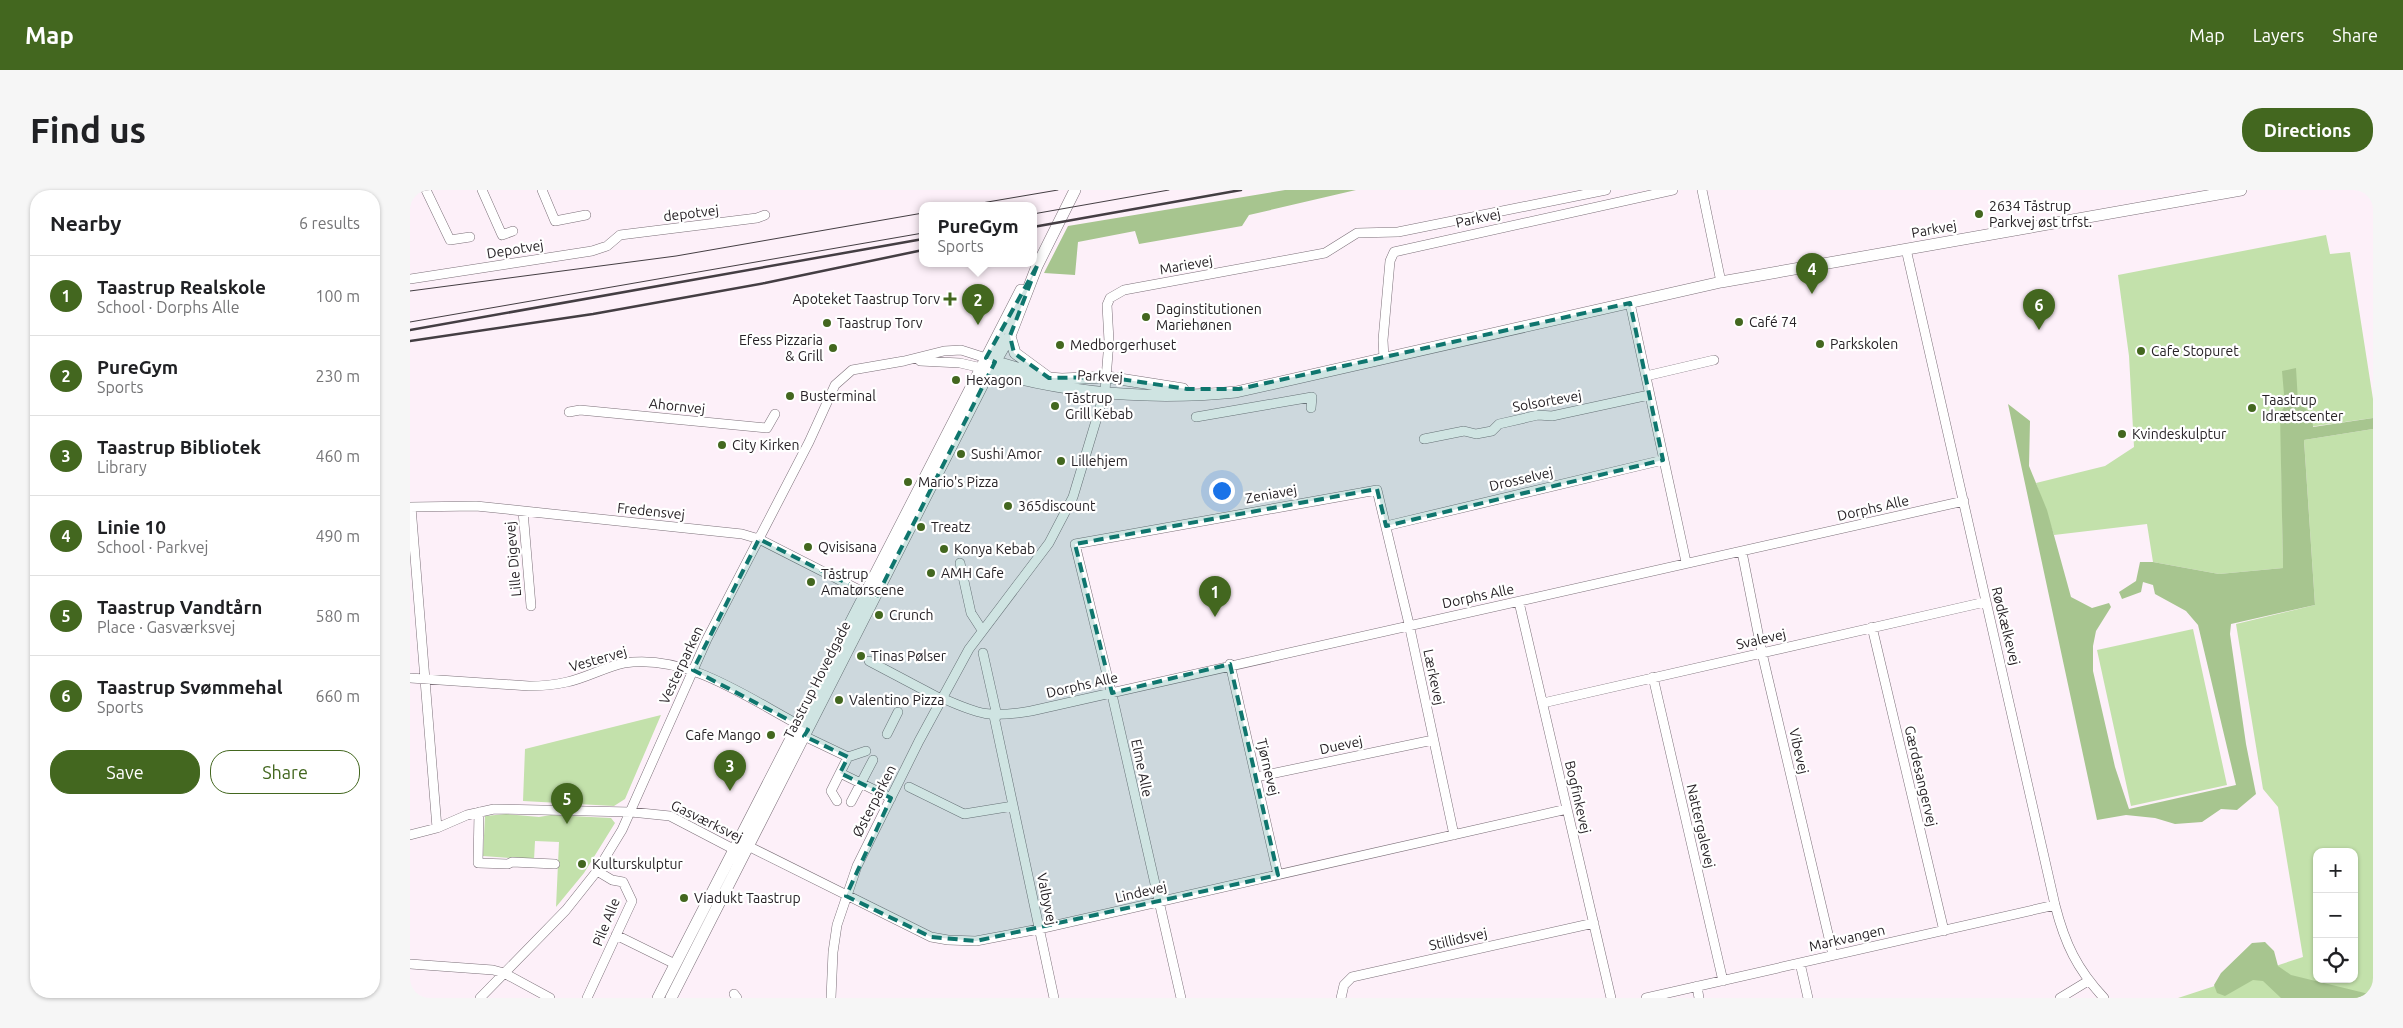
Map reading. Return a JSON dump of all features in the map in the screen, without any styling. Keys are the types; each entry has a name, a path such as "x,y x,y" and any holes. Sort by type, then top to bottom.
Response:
{"street":[{"path":"426,190 450,240 470,237"},
{"path":"482,190 502,235 513,231"},
{"path":"542,190 555,221 586,215"},
{"name":"Taastrup Hovedgade","path":"1037,266 1075,190"},
{"name":"Marievej","path":"1105,391 1109,341 1107,305 1110,298 1116,293 1325,254 1357,233 1398,232 1606,190"},
{"name":"Parkvej","path":"1384,359 1383,340 1390,261 1394,252 1673,190"},
{"path":"1702,190 1721,282"},
{"name":"Parkvej","path":"988,365 1069,390 1206,395 1384,359 1721,282 2241,190"},
{"name":"depotvej","path":"620,235 757,218 765,215"},
{"name":"Depotvej","path":"410,280 592,251 607,246 620,235"},
{"name":"Rødkælkevej","path":"1906,249 2055,905 2072,956 2088,981 2104,998"},
{"name":"Taastrup Hovedgade","path":"658,998 675,964 741,848 803,730 988,365 1027,278 1036,267"},
{"name":"Taastrup Hovedgade","path":"988,365 1010,336 1037,267"},
{"path":"1630,303 1686,562"},
{"path":"1010,336 1015,353 1049,378"},
{"name":"Vesterparken","path":"480,998 566,910 597,871 631,812 693,670 835,385 852,370 955,350 988,365"},
{"path":"1646,376 1714,360"},
{"name":"Parkvej","path":"988,365 1062,380 1107,377 1188,390 1240,389"},
{"path":"1240,389 1244,409"},
{"name":"Østerparken","path":"831,998 833,952 837,925 857,866 942,698 982,630 1015,590 1049,543 1064,515 1073,497 1105,391"},
{"name":"Solsortevej","path":"1424,439 1464,431 1476,434 1492,431 1499,424 1538,415 1552,416 1649,395"},
{"path":"1196,417 1312,397 1311,408"},
{"name":"Ahornvej","path":"569,412 580,410 768,428 775,414"},
{"name":"Drosselvej","path":"1386,526 1663,460"},
{"name":"Zeniavej","path":"1075,544 1375,490 1378,492 1386,526"},
{"name":"Dorphs Alle","path":"869,661 971,711 996,716 1031,711 1230,664 1409,624 1519,602 1686,562 1742,552 1964,501"},
{"name":"Fredensvej","path":"410,507 476,506 742,534 759,539 871,595"},
{"path":"410,507 437,828"},
{"name":"Lille Digevej","path":"523,511 531,606"},
{"name":"Lærkevej","path":"1386,526 1454,835"},
{"name":"Elme Alle","path":"1075,544 1112,693 1180,998"},
{"name":"Vibevej","path":"1742,552 1762,653 1834,955"},
{"path":"960,563 971,613 982,630"},
{"name":"Bogfinkevej","path":"1519,602 1611,998"},
{"name":"Svalevej","path":"1543,703 1985,602"},
{"name":"Gærdesangervej","path":"1872,628 1944,930"},
{"path":"983,652 996,716"},
{"name":"Vestervej","path":"410,678 529,686 567,682 622,664 637,662 666,663 693,670 803,730 848,757"},
{"name":"Tjørnevej","path":"1230,664 1278,875"},
{"name":"Nattergalevej","path":"1653,677 1723,981"},
{"path":"887,734 898,712"},
{"name":"Valbyvej","path":"996,716 1054,998"},
{"name":"Duevej","path":"1256,777 1433,740"},
{"path":"837,801 831,791 848,757 866,751"},
{"path":"851,802 873,760"},
{"path":"840,773 891,798"},
{"path":"909,787 967,814 1013,806"},
{"name":"Gasværksvej","path":"410,835 437,828 479,812 509,808 631,812 670,816 741,848"},
{"name":"Lindevej","path":"741,848 931,937 976,941 1158,902 1567,809"},
{"path":"479,812 478,863 555,864"},
{"name":"Taastrup Hovedgade","path":"671,998 741,848"},
{"name":"Pile Alle","path":"587,998 632,901 623,882 612,880 597,871"},
{"name":"Markvangen","path":"1646,998 2055,905"},
{"name":"Stillidsvej","path":"1342,998 1344,985 1352,977 1594,923"},
{"path":"616,935 675,964"},
{"path":"1800,963 1808,998"},
{"path":"410,964 478,968 504,973 550,998"},
{"path":"2060,998 2088,981"},
{"path":"1697,986 1699,998"}],"highlighted area":[{"path":"1037,266 1010,336 1014,353 1049,378 1107,377 1187,389 1239,389 1630,303 1663,460 1386,526 1377,489 1075,544 1112,693 1230,664 1278,875 976,941 931,937 846,896 891,798 840,773 848,757 804,736 808,730 693,670 707,639 759,539 876,598 995,362 986,358"}],"green space":[{"path":"1285,190 1356,190 1249,215 1242,226 1139,244 1135,231 1078,242 1075,275 1044,273 1068,226"},
{"name":"Taastrup Idrætscenter","path":"2326,235 2330,254 2350,252 2373,399 2373,418 2281,431 2283,568 2219,574 2153,562 2147,524 2054,535 2036,483 2105,466 2134,447 2129,356 2118,275"},
{"path":"2296,368 2298,402 2312,414 2313,427 2373,418 2373,429 2304,440 2315,605 2231,624 2230,634 2246,744 2256,794 2237,810 2221,809 2202,822 2175,824 2155,818 2126,815 2097,820 2008,404 2030,421 2029,466 2047,510 2071,597 2092,608 2109,603 2111,607 2096,631 2093,646 2093,671 2115,767 2129,809 2236,785 2198,625 2186,611 2155,594 2153,585 2143,582 2141,592 2122,599 2119,592 2136,581 2140,562 2153,562 2219,574 2283,568 2280,413 2285,406 2282,371"},
{"path":"2373,429 2373,998 2178,998 2303,957 2278,807 2263,789 2236,624 2315,605 2304,440"},
{"path":"2193,629 2227,785 2131,806 2097,650"},
{"path":"661,715 625,799 614,806 523,801 525,749"},
{"path":"506,814 539,817 551,815 611,818 615,823 584,873 556,907 559,842 535,841 534,860 483,856 485,816"},
{"path":"2265,942 2274,951 2278,966 2291,975 2313,980 2313,983 2324,983 2373,995 2373,998 2281,998 2263,981 2253,980 2225,996 2217,993 2214,985 2221,973 2252,943"}],"tram line":[{"path":"988,202 1058,190"},
{"path":"1037,213 1169,190"},
{"path":"410,291 676,256 919,214"},
{"path":"410,322 919,234"}],"railway":[{"path":"1037,226 1241,190"},
{"path":"410,330 919,240"},
{"path":"410,341 593,314 765,283 919,251"}],"place":[{"name":"2634 Tåstrup Parkvej øst trfst.","path":"1979,214"},
{"name":"Linie 10","path":"1812,294"},
{"name":"Apoteket Taastrup Torv","path":"950,299"},
{"name":"Daginstitutionen Mariehønen","path":"1146,317"},
{"name":"Café 74","path":"1739,322"},
{"name":"Taastrup Torv","path":"827,323"},
{"name":"PureGym","path":"978,325"},
{"name":"Taastrup Svømmehal","path":"2039,330"},
{"name":"Parkskolen","path":"1820,344"},
{"name":"Medborgerhuset","path":"1060,345"},
{"name":"Efess Pizzaria & Grill","path":"833,348"},
{"name":"Cafe Stopuret","path":"2141,351"},
{"name":"Hexagon","path":"956,380"},
{"name":"Busterminal","path":"790,396"},
{"name":"Tåstrup Grill Kebab","path":"1055,406"},
{"name":"Taastrup Idrætscenter","path":"2252,408"},
{"name":"Kvindeskulptur","path":"2122,434"},
{"name":"City Kirken","path":"722,445"},
{"name":"Sushi Amor","path":"961,454"},
{"name":"Lillehjem","path":"1061,461"},
{"name":"Mario's Pizza","path":"908,482"},
{"name":"365discount","path":"1008,506"},
{"name":"Treatz","path":"921,527"},
{"name":"Qvisisana","path":"808,547"},
{"name":"Konya Kebab","path":"944,549"},
{"name":"AMH Cafe","path":"931,573"},
{"name":"Tåstrup Amatørscene","path":"811,582"},
{"name":"Crunch","path":"879,615"},
{"name":"Taastrup Realskole","path":"1215,617"},
{"name":"Tinas Pølser","path":"861,656"},
{"name":"Valentino Pizza","path":"839,700"},
{"name":"Cafe Mango","path":"771,735"},
{"name":"Taastrup Bibliotek","path":"730,791"},
{"name":"Taastrup Vandtårn","path":"567,824"},
{"name":"Kulturskulptur","path":"582,864"},
{"name":"Viadukt Taastrup","path":"684,898"}]}
